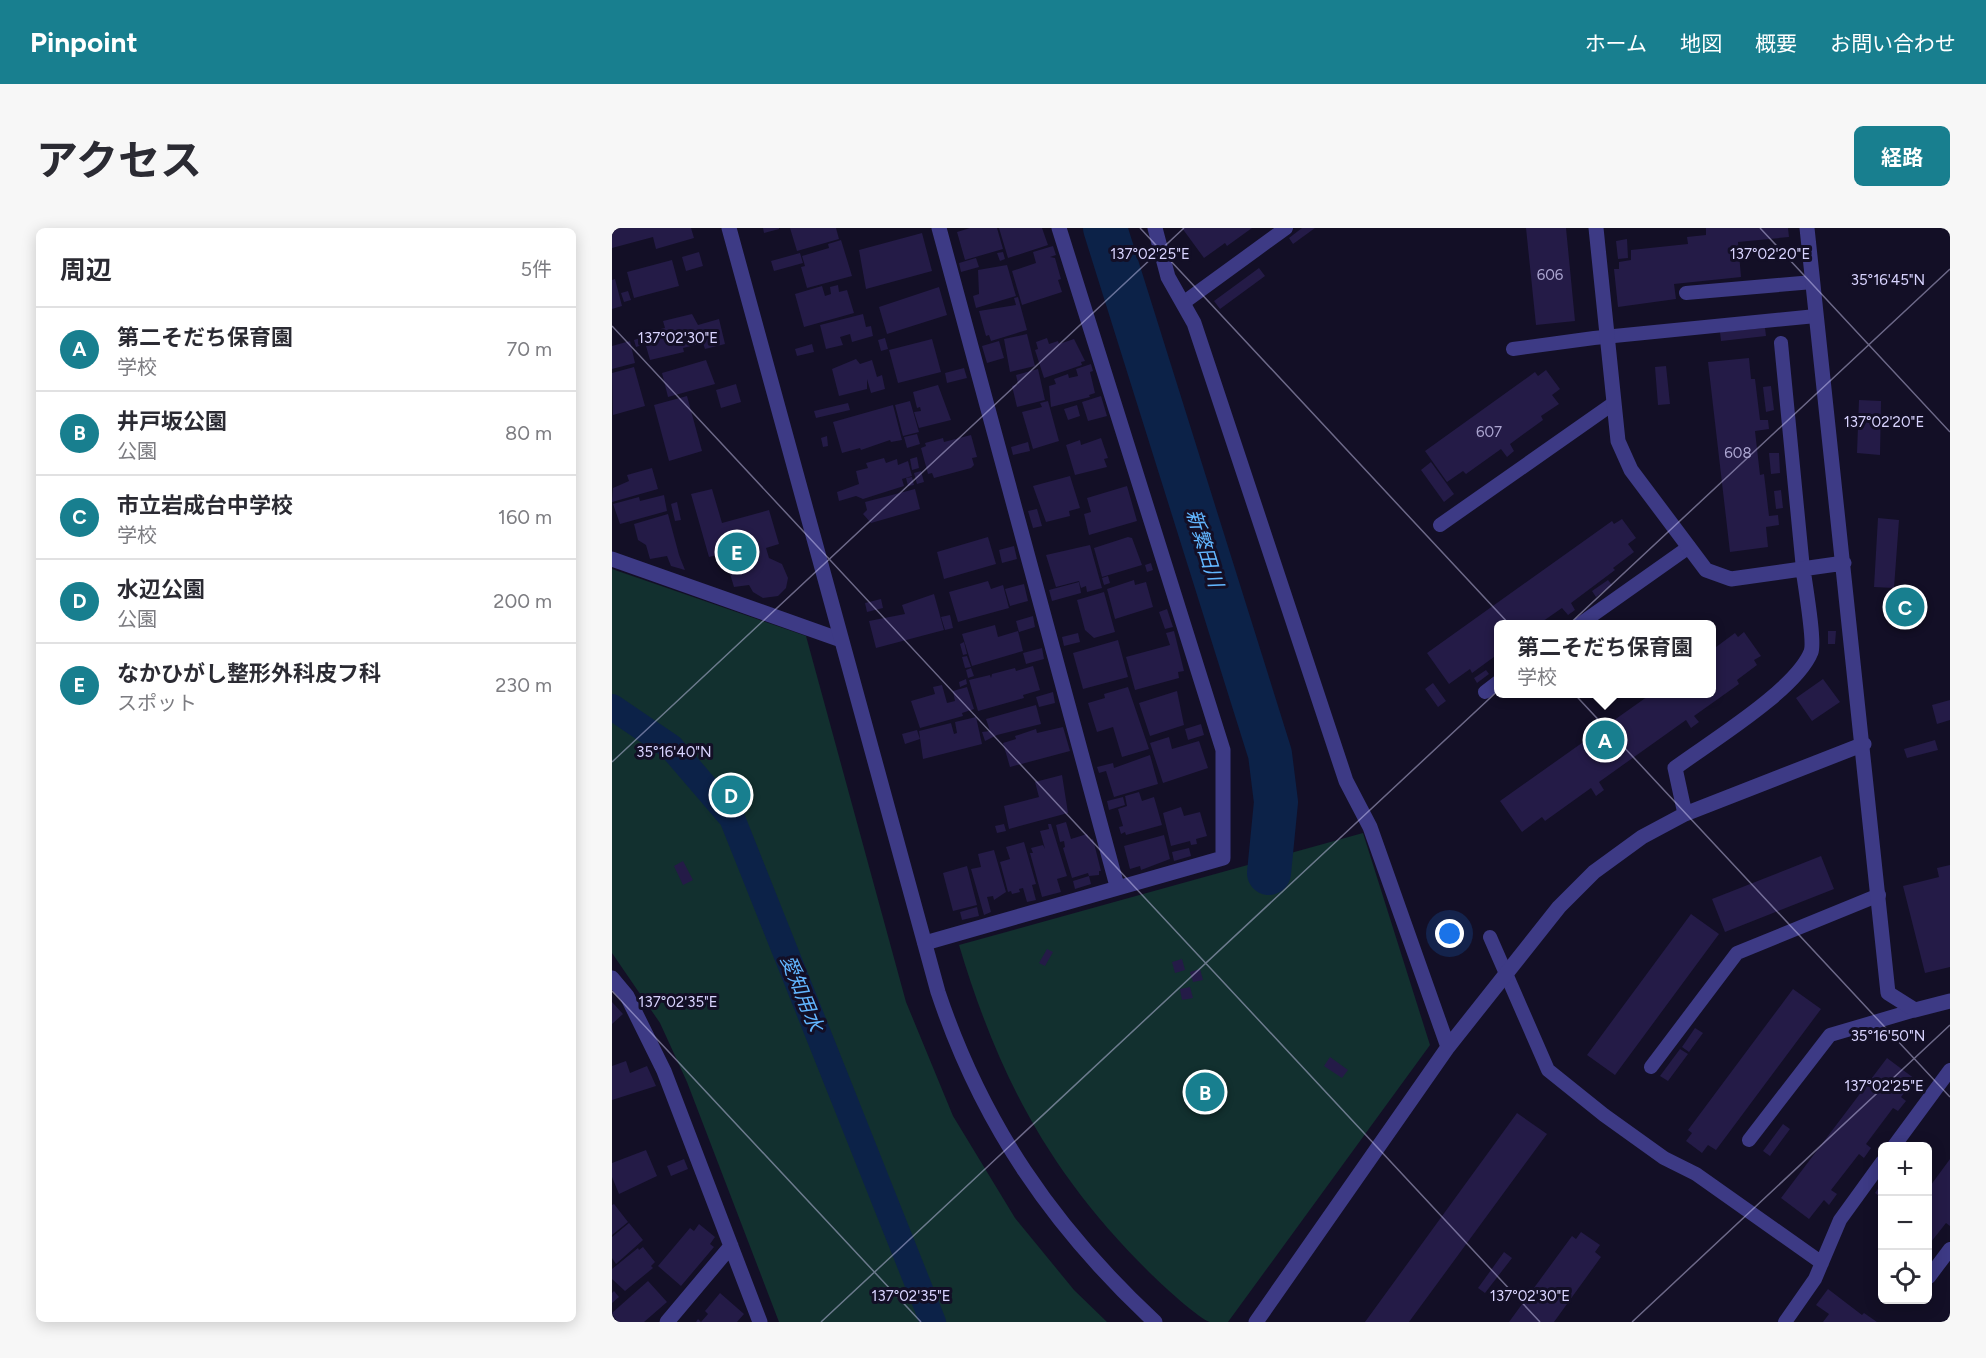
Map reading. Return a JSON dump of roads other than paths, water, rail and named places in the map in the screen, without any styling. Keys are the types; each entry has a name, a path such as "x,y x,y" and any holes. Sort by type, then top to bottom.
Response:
{"street":[{"path":"729,228 950,1030 987,1110 1038,1195 1101,1271 1155,1322"},
{"path":"939,228 1117,886"},
{"path":"925,943 1117,886 1223,858 1223,750 1059,228"},
{"path":"1155,228 1168,277 1194,324 1346,781 1370,827 1448,1047"},
{"path":"1596,228 1618,441 1630,470 1706,570 1731,579 1844,563"},
{"path":"1807,228 1864,744 1888,993 1915,1010 1950,1001"},
{"path":"613,555 841,640"},
{"path":"1685,814 1675,768 1777,693 1800,671 1812,650 1803,569"},
{"path":"1264,1319 1448,1047 1559,907 1594,872 1632,844 1685,814 1864,744"},
{"path":"612,978 627,996 664,1071 760,1322"},
{"path":"667,1322 731,1246"}],"lane":[{"path":"1183,303 1286,228"},
{"path":"1686,293 1813,282"},
{"path":"1513,349 1816,316"},
{"path":"1781,343 1803,569"},
{"path":"1440,525 1614,403"},
{"path":"1586,620 1689,547"},
{"path":"1485,692 1494,685"},
{"path":"1651,1067 1737,952 1879,896"},
{"path":"1490,936 1548,1070 1664,1158 1696,1174 1822,1263"},
{"path":"1749,1140 1830,1035 1915,1010"},
{"path":"1897,1142 1950,1070"},
{"path":"1785,1322 1815,1279 1840,1220 1878,1168"},
{"path":"1932,1273 1950,1250"}],"waterway":[{"name":"新繁田川","path":"1105,228 1270,754 1276,802 1269,873"},
{"name":"愛知用水","path":"612,707 671,747 732,818 933,1322"}],"place":[{"name":"なかひがし整形外科皮フ科","path":"737,552"},
{"name":"市立岩成台中学校","path":"1905,607"},
{"name":"第二そだち保育園","path":"1605,740"},
{"name":"水辺公園","path":"731,795"},
{"name":"井戸坂公園","path":"1205,1092"}]}
